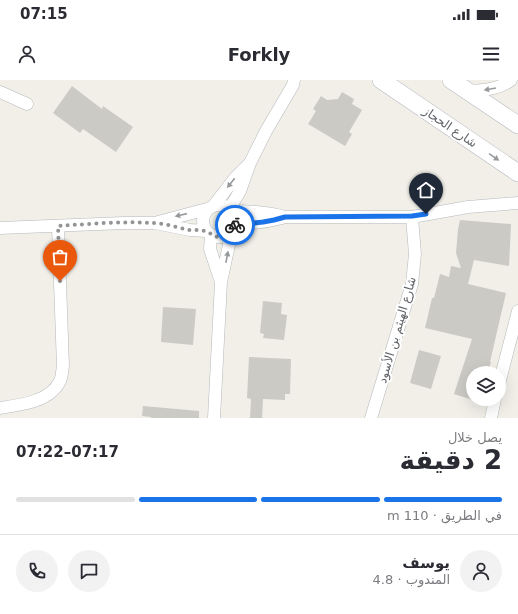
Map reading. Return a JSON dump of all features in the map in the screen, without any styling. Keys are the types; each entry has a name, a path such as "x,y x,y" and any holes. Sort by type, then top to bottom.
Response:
{"main road":[{"name":"شارع الحجاز","path":"381,80 518,173"},
{"path":"451,80 518,125"}],"street":[{"path":"467,91 495,88 512,80"},
{"path":"231,209 240,191 250,163 266,131 295,82"},
{"path":"0,92 27,104"},
{"path":"221,282 210,249 208,233 203,226 202,220 204,214 250,163"},
{"path":"231,209 268,213 285,217 412,216 468,207 518,203"},
{"path":"155,223 220,204 226,205 231,209 236,220 221,282 214,418"},
{"name":"شارع الهيثم بن الأسود","path":"371,418 412,284 415,254 412,216"},
{"path":"0,228 155,223 208,233 215,236 224,236 233,228 285,217"},
{"path":"0,408 18,406 37,400 56,388 61,380 64,366 58,226"},
{"path":"504,366 518,311"},
{"path":"491,418 494,406"}],"building":[{"path":"72,86 102,109 103,106 133,127 116,152 83,129 80,133 53,113"},
{"path":"342,92 354,99 352,104 362,110 349,132 352,134 345,146 308,124 316,111 313,109 321,96 327,100 338,99"},
{"path":"460,220 511,224 509,266 474,260 468,284 506,293 490,366 466,366 466,398 454,394 472,339 425,328 432,298 434,298 440,274 449,277 451,266 461,268 456,253"},
{"path":"263,301 282,303 281,314 287,315 284,340 263,338 264,334 260,333"},
{"path":"163,307 196,309 193,345 161,342"},
{"path":"419,350 441,356 431,389 410,383"},
{"path":"249,357 291,359 290,394 285,394 285,400 263,399 262,418 250,418 251,399 247,398"},
{"path":"143,406 199,411 199,418 151,418 142,416"}],"way so far":[{"path":"60,281 58,226 155,223 190,230 206,231 210,235 219,237 228,234 232,231 235,225"}],"route":[{"path":"235,225 263,222 285,217 412,216 426,214"}]}
